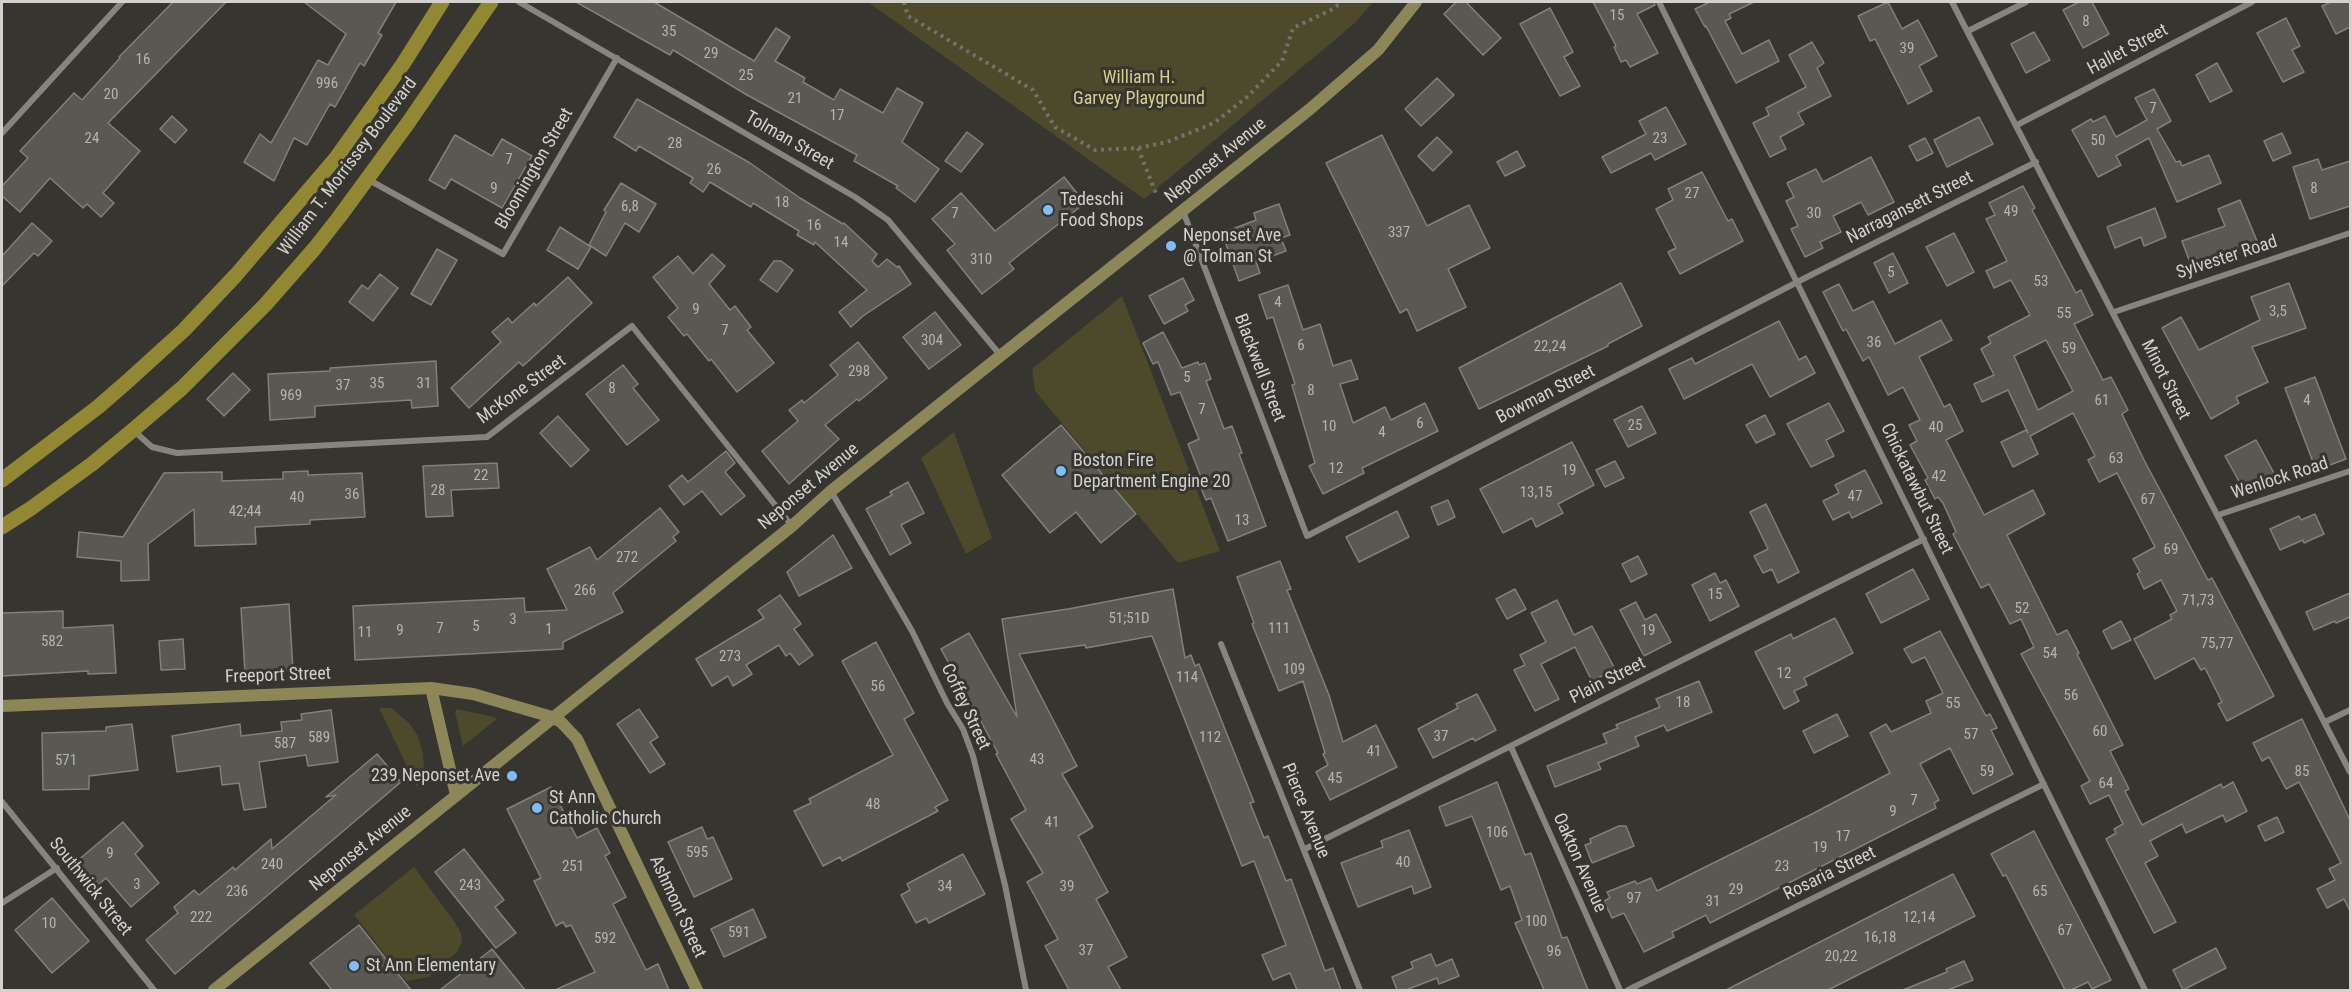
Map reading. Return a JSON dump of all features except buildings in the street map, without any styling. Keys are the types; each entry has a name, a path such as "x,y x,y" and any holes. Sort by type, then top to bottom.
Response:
{"main road":[{"name":"William T. Morrissey Boulevard","path":"2,480 98,407 129,380 184,330 236,275 336,158 397,73 442,2"},
{"name":"William T. Morrissey Boulevard","path":"2,526 30,509 92,464 133,430 182,388 265,305 315,248 367,179 491,2"},
{"name":"Neponset Avenue","path":"214,990 792,526 831,491 1310,109 1378,50 1416,2"},
{"name":"Freeport Street","path":"2,706 431,688 473,694 552,717"},
{"path":"431,688 456,795"},
{"name":"Ashmont Street","path":"552,717 561,722 577,739 697,990"}],"street":[{"path":"2,133 122,2"},
{"name":"Tolman Street","path":"519,2 855,197 888,220 1001,356"},
{"name":"Chickatawbut Street","path":"1659,2 2145,990"},
{"name":"Minot Street","path":"1952,2 2350,772"},
{"path":"1968,32 2026,2"},
{"name":"Hallet Street","path":"2017,125 2252,2"},
{"name":"Bloomington Street","path":"367,179 503,254 617,58"},
{"name":"Narragansett Street","path":"1798,282 2036,162"},
{"name":"Blackwell Street","path":"1183,210 1307,536"},
{"name":"Sylvester Road","path":"2114,312 2350,233"},
{"name":"Bowman Street","path":"1307,536 1798,282"},
{"name":"McKone Street","path":"133,430 152,447 177,453 487,437 632,326 792,526"},
{"name":"Wenlock Road","path":"2218,515 2350,471"},
{"name":"Coffey Street","path":"831,491 912,631 963,729 973,756 1000,862 1026,990"},
{"name":"Plain Street","path":"1305,849 1924,538"},
{"name":"Pierce Avenue","path":"1221,644 1360,990"},
{"path":"2325,722 2350,710"},
{"name":"Oakton Avenue","path":"1511,747 1620,990"},
{"name":"Rosaria Street","path":"1628,990 2044,784"},
{"name":"Southwick Street","path":"2,802 154,990"},
{"path":"2,903 57,868"}],"path":[{"path":"904,2 908,16 1033,90 1055,127 1095,150 1138,148 1167,142 1214,123 1246,97 1282,61 1293,28 1331,10 1342,2"},
{"path":"1138,148 1157,196"}],"green space":[{"name":"William H. Garvey Playground","path":"868,2 1373,2 1355,23 1144,199"},
{"path":"1122,296 1220,551 1178,563 1035,391 1032,369"},
{"path":"954,432 992,538 966,554 921,458"},
{"path":"379,708 391,708 409,723 418,736 423,754 424,772 417,787"},
{"path":"457,709 497,719 463,746 455,712"},
{"path":"414,867 454,921 461,933 462,942 457,952 429,977 406,981 354,915"}],"place":[{"name":"Tedeschi Food Shops","path":"1048,210"},
{"name":"Neponset Ave @ Tolman St","path":"1171,246"},
{"name":"Boston Fire Department Engine 20","path":"1061,471"},
{"name":"239 Neponset Ave","path":"512,776"},
{"name":"St Ann Catholic Church","path":"537,808"},
{"name":"St Ann Elementary","path":"354,966"}]}
